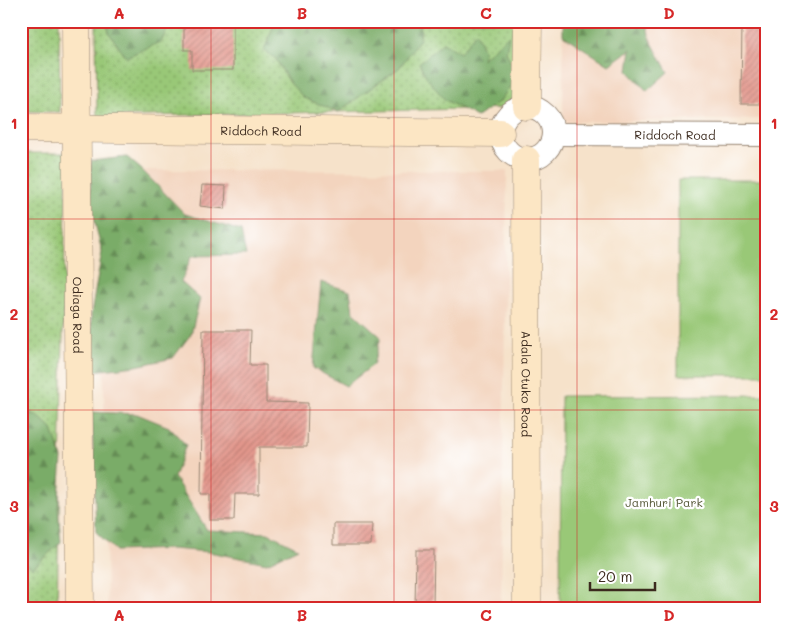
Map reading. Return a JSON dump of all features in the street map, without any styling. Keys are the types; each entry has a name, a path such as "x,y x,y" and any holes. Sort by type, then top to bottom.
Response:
{"street":[{"name":"Odiaga Road","path":"76,21 80,608"},
{"path":"527,106 528,21"},
{"path":"527,106 537,108 546,114 552,123 554,134 551,144 545,152 536,158 526,160 516,158 508,152 502,143 500,132 502,122 508,114 517,108 527,106"},
{"name":"Riddoch Road","path":"21,128 500,132"},
{"name":"Riddoch Road","path":"554,134 767,135"},
{"name":"Adala Otuko Road","path":"526,160 527,608"}],"shaded area":[{"path":"563,21 767,21 767,119 563,122"},
{"path":"101,170 507,171 501,608 107,608"}],"green space":[{"path":"21,21 59,21 60,112 21,111"},
{"path":"96,21 519,21 517,108 97,117"},
{"path":"107,21 172,21 161,42 126,57 109,33"},
{"path":"275,21 421,21 420,39 399,68 338,112 304,98 290,83 275,58 264,51"},
{"path":"563,21 646,21 650,39 668,72 647,91 628,71 631,49 609,65 563,35"},
{"path":"476,32 484,52 482,59 509,35 506,52 517,76 500,101 477,117 445,100 427,78 419,63 443,43 460,53"},
{"path":"21,153 67,153 57,608 21,608"},
{"path":"127,157 185,214 241,231 246,255 192,256 181,282 200,299 191,334 173,358 136,366 93,371 91,314 102,252 90,202 91,161"},
{"path":"678,180 767,180 767,375 678,375"},
{"path":"321,282 350,291 353,312 381,337 373,365 346,386 313,368"},
{"name":"Jamhuri Park","path":"767,395 767,608 560,608 561,396"},
{"path":"21,412 37,415 52,429 62,458 58,508 61,542 33,568 21,561 21,478 26,472 21,462"},
{"path":"92,412 137,414 169,427 186,445 174,477 207,530 268,533 298,548 267,563 209,552 172,549 116,551 96,532"}],"building":[{"path":"193,21 233,21 233,70 192,70 192,50 184,50 184,26 193,26"},
{"path":"742,21 767,21 767,104 741,104"},
{"path":"202,185 226,186 225,209 200,206"},
{"path":"203,330 251,330 250,365 266,365 266,402 308,403 307,447 259,447 259,494 235,494 234,520 210,520 210,494 201,494"},
{"path":"333,524 372,524 371,545 333,545"},
{"path":"416,550 434,550 433,608 415,608"}]}
